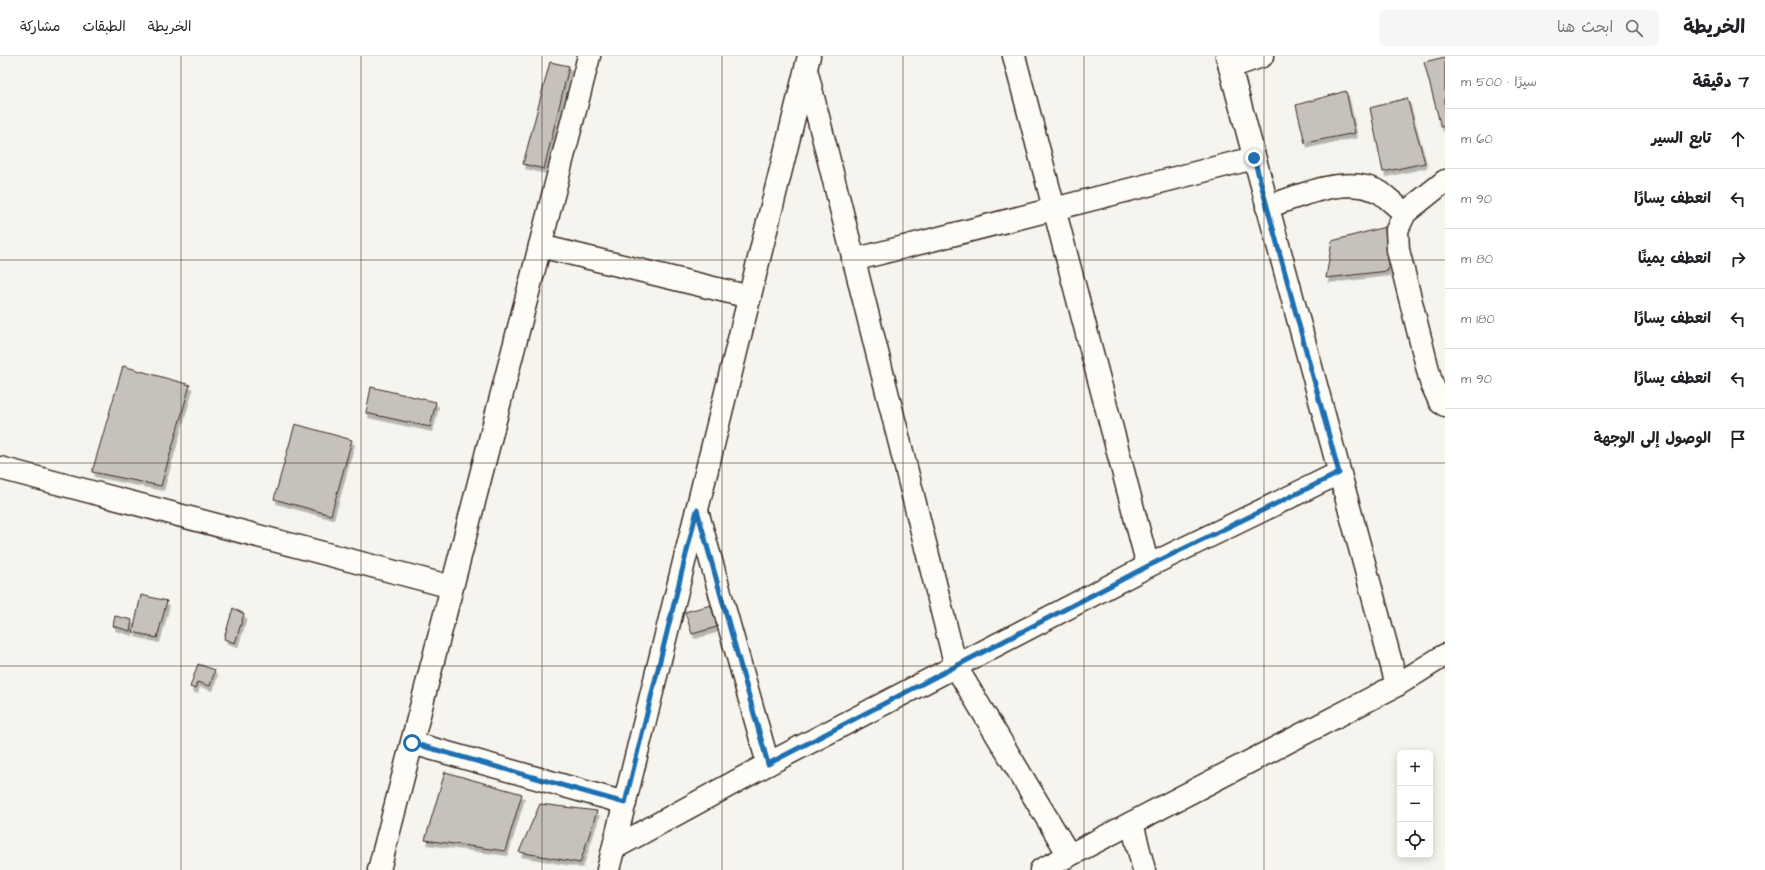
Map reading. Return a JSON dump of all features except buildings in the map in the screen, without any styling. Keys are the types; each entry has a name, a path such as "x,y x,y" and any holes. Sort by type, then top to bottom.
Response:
{"street":[{"path":"379,870 589,56"},
{"path":"1014,56 1052,208 1148,566"},
{"path":"1262,56 1228,62 1397,685"},
{"path":"808,63 853,260 956,667 1069,856"},
{"path":"608,870 808,63"},
{"path":"853,260 1052,208 1254,158"},
{"path":"1445,181 1405,213 1397,230 1398,250 1431,382 1440,402 1445,405"},
{"path":"1267,207 1334,186 1356,184 1380,193 1405,213"},
{"path":"540,246 750,297"},
{"path":"0,468 452,587"},
{"path":"614,848 768,764 1148,566 1339,473"},
{"path":"697,510 768,764"},
{"path":"1041,870 1397,685 1445,655"},
{"path":"412,743 625,803"},
{"path":"1132,823 1144,870"}],"route":[{"path":"412,743 625,803 697,510 768,764 1148,566 1339,473 1254,158"}]}
